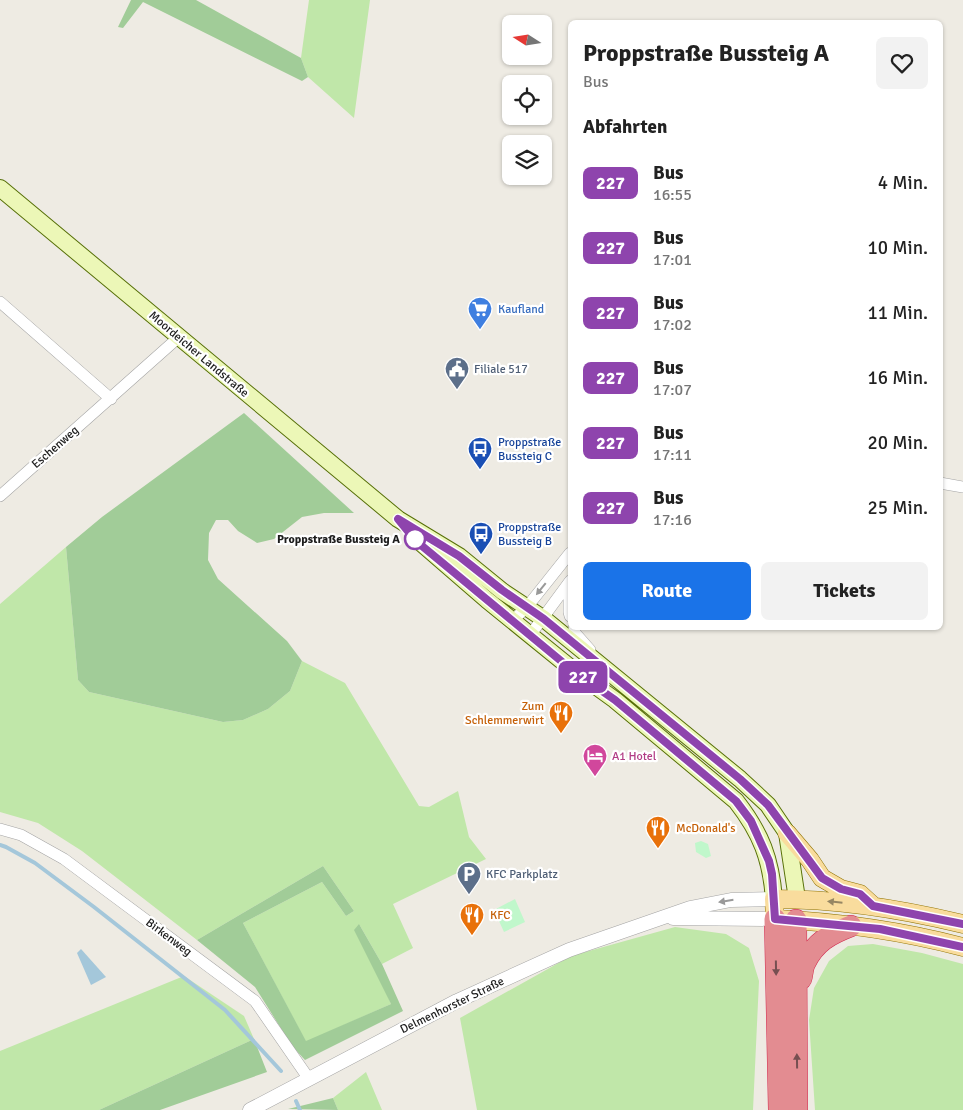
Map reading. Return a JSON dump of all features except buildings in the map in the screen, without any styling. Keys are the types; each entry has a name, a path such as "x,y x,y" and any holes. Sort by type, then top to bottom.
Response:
{"highway":[{"path":"775,909 779,1110"},
{"path":"796,910 798,1110"},
{"path":"796,986 802,977 804,965 817,944 836,932 851,926"}],"main road":[{"name":"Moordeicher Landstraße","path":"0,188 398,519 459,556 502,590 544,619 740,779 768,805 787,833 796,910"},
{"name":"Moordeicher Landstraße","path":"398,519 416,541 531,634 572,670 615,700 736,801 751,821 769,861 775,909"},
{"path":"787,833 810,860 822,878 841,889 860,894 873,906"},
{"path":"796,910 873,906 963,924"},
{"name":"Delmenhorster Straße","path":"775,909 796,910 851,926 880,929 963,946"}],"street":[{"path":"0,302 111,398"},
{"name":"Eschenweg","path":"0,496 179,337"},
{"path":"943,484 963,487"},
{"path":"513,620 568,556"},
{"path":"531,634 544,619 568,583"},
{"path":"574,630 575,633 590,648 592,659"},
{"name":"Birkenweg","path":"0,829 21,835 64,859 255,1001 309,1079"},
{"name":"Delmenhorster Straße","path":"250,1110 491,984 569,950 690,908 731,900 775,909"},
{"name":"Delmenhorster Straße","path":"662,918 775,909"}],"green space":[{"path":"131,0 196,0 301,58 308,77 302,81 143,2 123,28 118,27"},
{"path":"309,0 370,0 354,118 308,77 301,58"},
{"path":"244,413 354,513 324,513 302,517 274,539 257,543 238,531 228,520 216,520 209,533 208,560 218,579 287,641 302,661 290,691 268,709 243,720 223,722 89,692 78,680 66,547 102,517"},
{"path":"66,547 78,680 89,692 223,722 243,720 268,709 290,691 302,661 345,683 419,806 429,807 458,791 469,837 486,859 393,904 413,948 382,964 359,924 391,1004 306,1042 243,923 322,882 346,916 354,911 323,866 197,940 82,851 38,823 0,812 0,604"},
{"path":"701,841 708,844 711,856 706,858 696,852 695,843"},
{"path":"323,866 354,911 346,916 322,882 243,923 306,1041 391,1004 354,930 359,924 382,964 403,1011 305,1060 292,1046 255,987 197,940"},
{"path":"515,899 525,922 504,932 494,910"},
{"path":"675,927 726,934 749,948 759,981 753,1110 477,1110 460,1018 571,956"},
{"path":"873,944 922,953 963,964 963,1110 815,1110 809,1020 814,988 829,961 848,946"},
{"path":"184,976 244,1016 254,1039 99,1110 0,1110 0,1051"},
{"path":"254,1039 267,1072 160,1110 99,1110"},
{"path":"366,1072 382,1110 338,1110 333,1098"},
{"path":"333,1098 338,1110 288,1109"}],"water":[{"path":"81,949 106,977 91,985 77,953"}],"waterway":[{"path":"0,845 35,863 225,1010 281,1071"},
{"path":"296,1101 300,1110"}],"bus line":[{"name":"227","path":"963,924 873,906 860,894 841,889 822,878 768,805 740,779 544,619 502,590 459,556 398,519 416,541 531,634 572,670 615,700 736,801 751,821 769,861 772,874 775,919 880,929 939,940 963,947"}],"place":[{"name":"Kaufland","path":"480,330"},
{"name":"Filiale 517","path":"457,390"},
{"name":"Proppstraße Bussteig C","path":"480,470"},
{"name":"Proppstraße Bussteig A","path":"415,539"},
{"name":"Proppstraße Bussteig B","path":"481,555"},
{"name":"Zum Schlemmerwirt","path":"561,734"},
{"name":"A1 Hotel","path":"595,777"},
{"name":"McDonald's","path":"658,849"},
{"name":"KFC Parkplatz","path":"469,895"},
{"name":"KFC","path":"472,936"}]}
